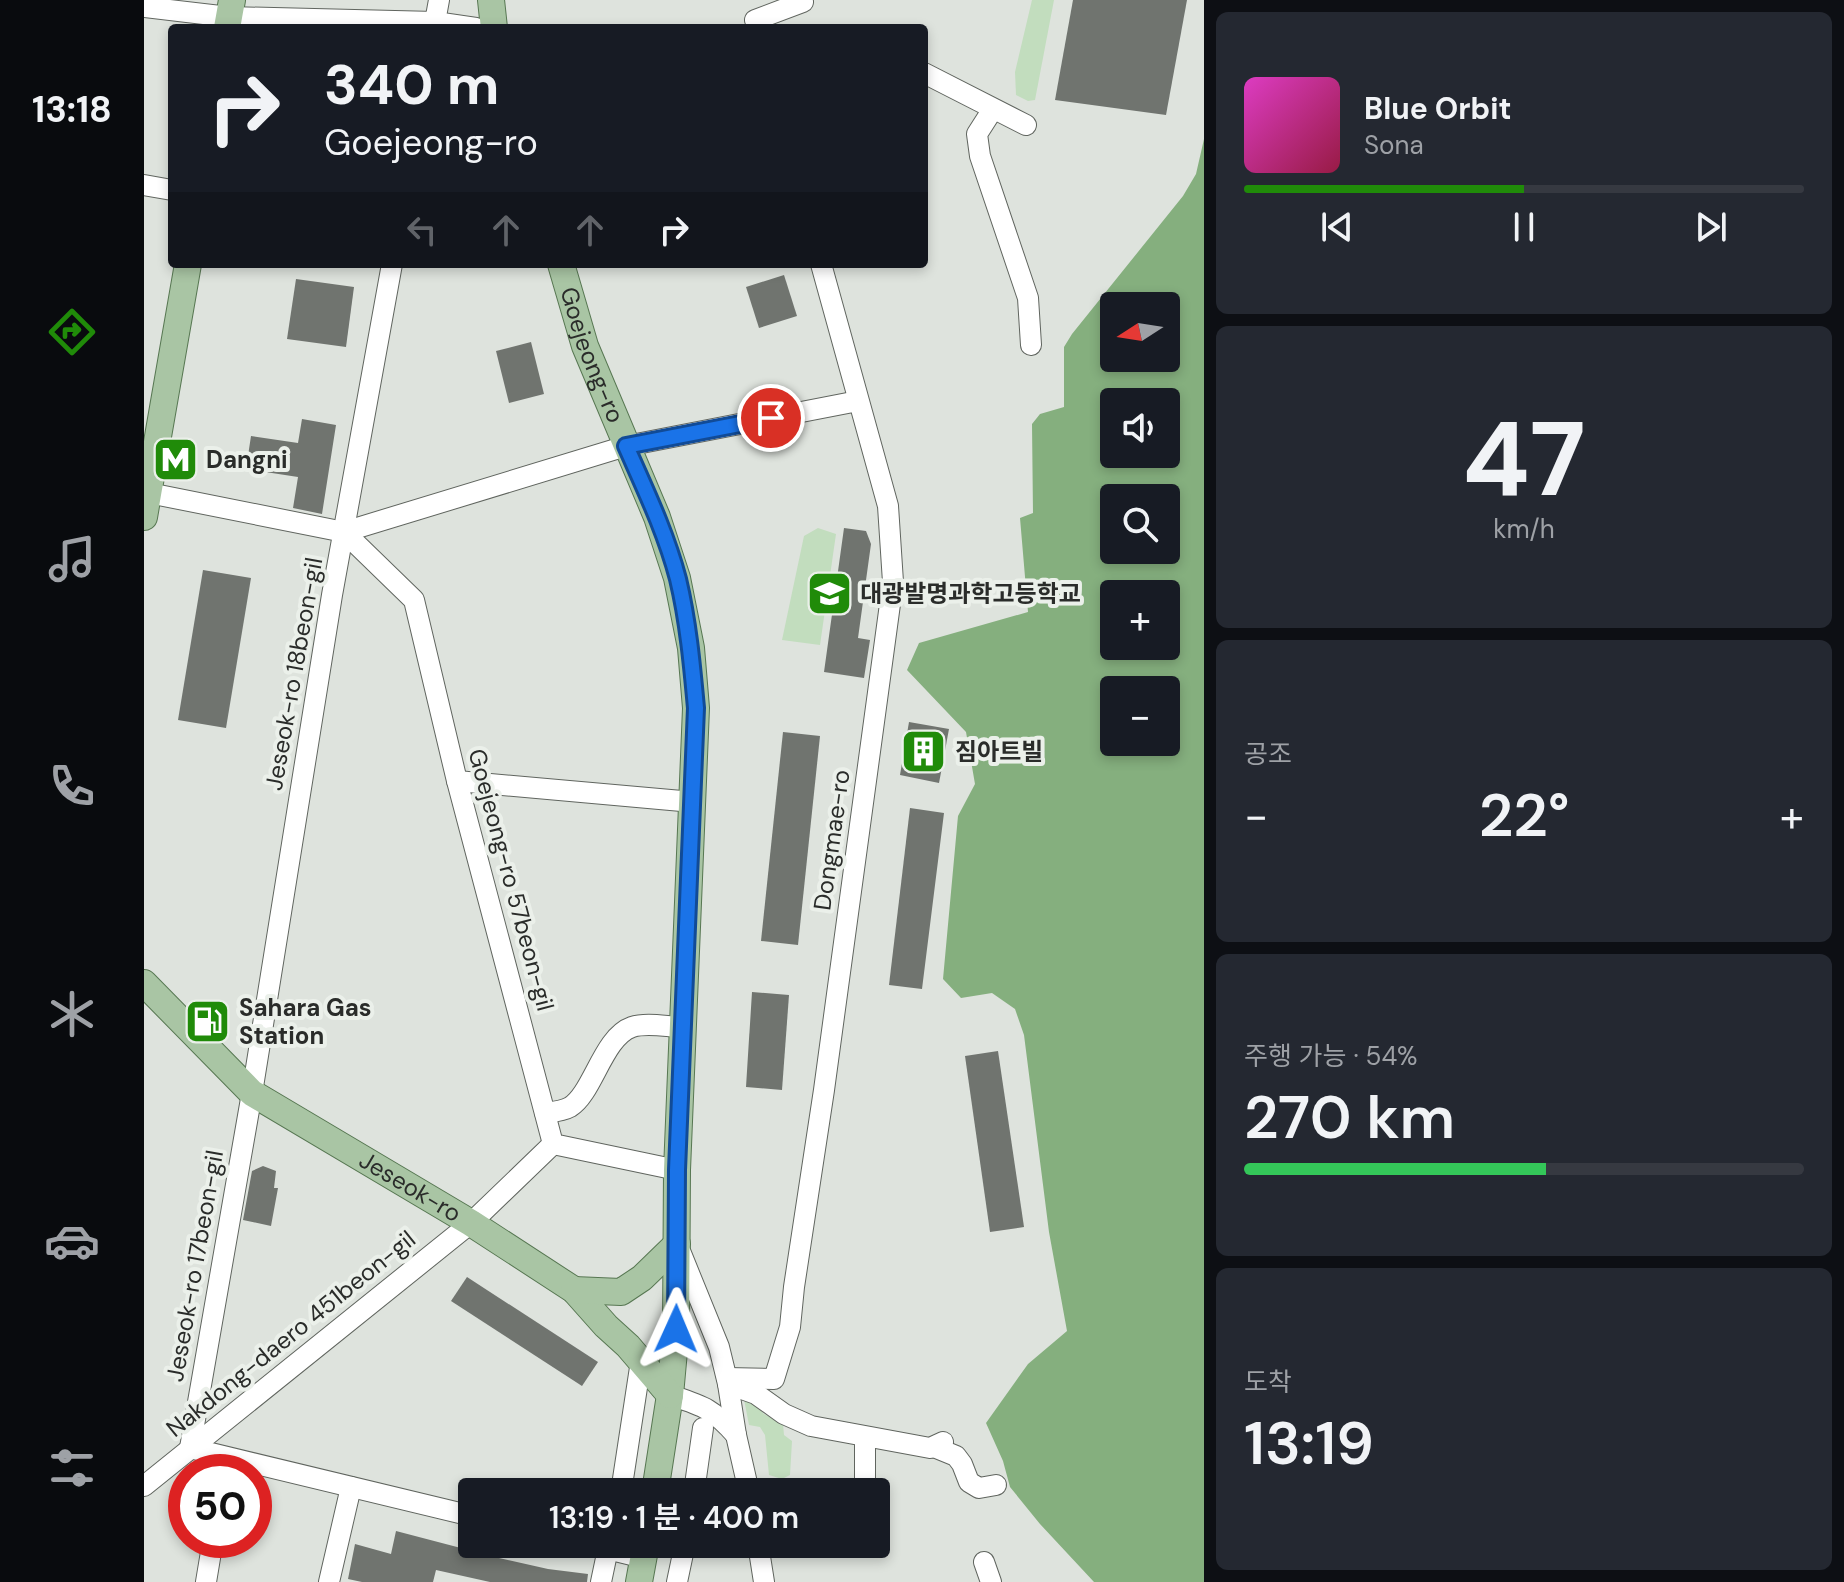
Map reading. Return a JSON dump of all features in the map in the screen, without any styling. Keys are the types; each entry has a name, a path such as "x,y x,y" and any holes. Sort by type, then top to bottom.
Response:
{"main road":[{"path":"491,0 494,24"},
{"path":"145,501 187,268"},
{"name":"Goejeong-ro","path":"562,268 585,346 657,517 677,578 691,648 696,708 677,1170 676,1329 657,1478"},
{"name":"Jeseok-ro","path":"144,983 252,1093 471,1223 574,1290 670,1395"},
{"path":"574,1290 621,1292 642,1278 677,1244"}],"street":[{"path":"434,24 439,0"},
{"path":"753,16 803,2"},
{"path":"144,7 230,15 414,24"},
{"path":"928,75 1026,125"},
{"path":"993,109 977,134 980,156 1028,298 1031,345"},
{"path":"144,185 168,189"},
{"name":"Jeseok-ro 18beon-gil","path":"252,1093 330,610 391,268"},
{"name":"Dongmae-ro","path":"728,1381 774,1379 790,1327 893,582 888,506 822,268"},
{"name":"Goejeong-ro","path":"626,446 858,401"},
{"path":"145,501 344,532 626,446"},
{"name":"Goejeong-ro 57beon-gil","path":"344,532 414,600 457,781 553,1144"},
{"path":"457,781 693,802"},
{"path":"545,1113 571,1107 581,1096 601,1060 629,1028 683,1027"},
{"name":"Jeseok-ro 17beon-gil","path":"190,1448 252,1093"},
{"path":"553,1144 677,1170"},
{"name":"Nakdong-daero 451beon-gil","path":"144,1486 471,1223 553,1144"},
{"path":"677,1244 719,1347 746,1478"},
{"path":"623,1478 641,1361"},
{"path":"728,1381 811,1426 930,1448 938,1444 937,1450 956,1456 969,1482 979,1488 996,1485"},
{"path":"670,1395 709,1409 736,1435"},
{"path":"696,1478 703,1428"},
{"path":"865,1437 865,1478"},
{"path":"190,1448 208,1454"},
{"path":"272,1472 458,1513"},
{"path":"329,1582 351,1487"},
{"path":"206,1582 208,1558"},
{"path":"601,1582 606,1558"},
{"path":"677,1582 682,1558"},
{"path":"760,1558 764,1582"},
{"path":"984,1562 991,1582"}],"green space":[{"path":"1032,0 1054,0 1035,100 1028,101 1016,95 1015,72"},
{"path":"1204,139 1204,1582 1094,1582 1010,1487 1003,1461 986,1423 1028,1364 1067,1331 1049,1232 1024,1035 1015,1009 992,993 961,998 943,979 958,816 975,784 966,732 907,670 919,643 1028,612 1020,518 1033,513 1032,424 1040,414 1064,407 1064,347 1100,299 1100,372 1180,372 1180,292 1106,292 1183,196 1196,174"},
{"path":"818,528 836,534 820,645 782,640 804,536"},
{"path":"743,1394 764,1414 783,1424 784,1435 792,1441 790,1475 779,1478 769,1475 765,1435 760,1427 749,1425"}],"building":[{"path":"1073,0 1187,0 1166,115 1055,100"},
{"path":"784,275 797,316 759,328 746,287"},
{"path":"296,279 354,287 346,347 287,339"},
{"path":"531,342 544,394 509,403 496,351"},
{"path":"302,419 336,425 322,514 293,508 298,477 246,469 251,436 298,443"},
{"path":"844,528 866,531 871,544 858,638 870,640 864,678 824,672"},
{"path":"203,570 251,578 226,728 178,720"},
{"name":"짐아트빌","path":"909,722 949,729 939,783 900,775"},
{"path":"783,732 820,736 798,945 761,941"},
{"path":"910,808 944,813 922,989 889,985"},
{"path":"752,992 789,995 782,1090 746,1087"},
{"path":"998,1051 1024,1227 990,1232 965,1056"},
{"path":"263,1166 276,1171 274,1188 278,1188 271,1226 243,1220 252,1171"},
{"path":"467,1277 598,1362 582,1386 451,1301"},
{"path":"396,1531 458,1547 458,1558 499,1558 588,1574 587,1582 490,1582 436,1570 433,1582 362,1582 348,1579 355,1544 391,1554"}],"place":[{"name":"Dangni","path":"175,460"},
{"name":"대광발명과학고등학교","path":"829,594"},
{"name":"짐아트빌","path":"924,752"},
{"name":"Sahara Gas Station","path":"208,1022"}],"route":[{"path":"676,1329 677,1170 696,708 691,648 677,578 657,517 626,446 771,418"}]}
